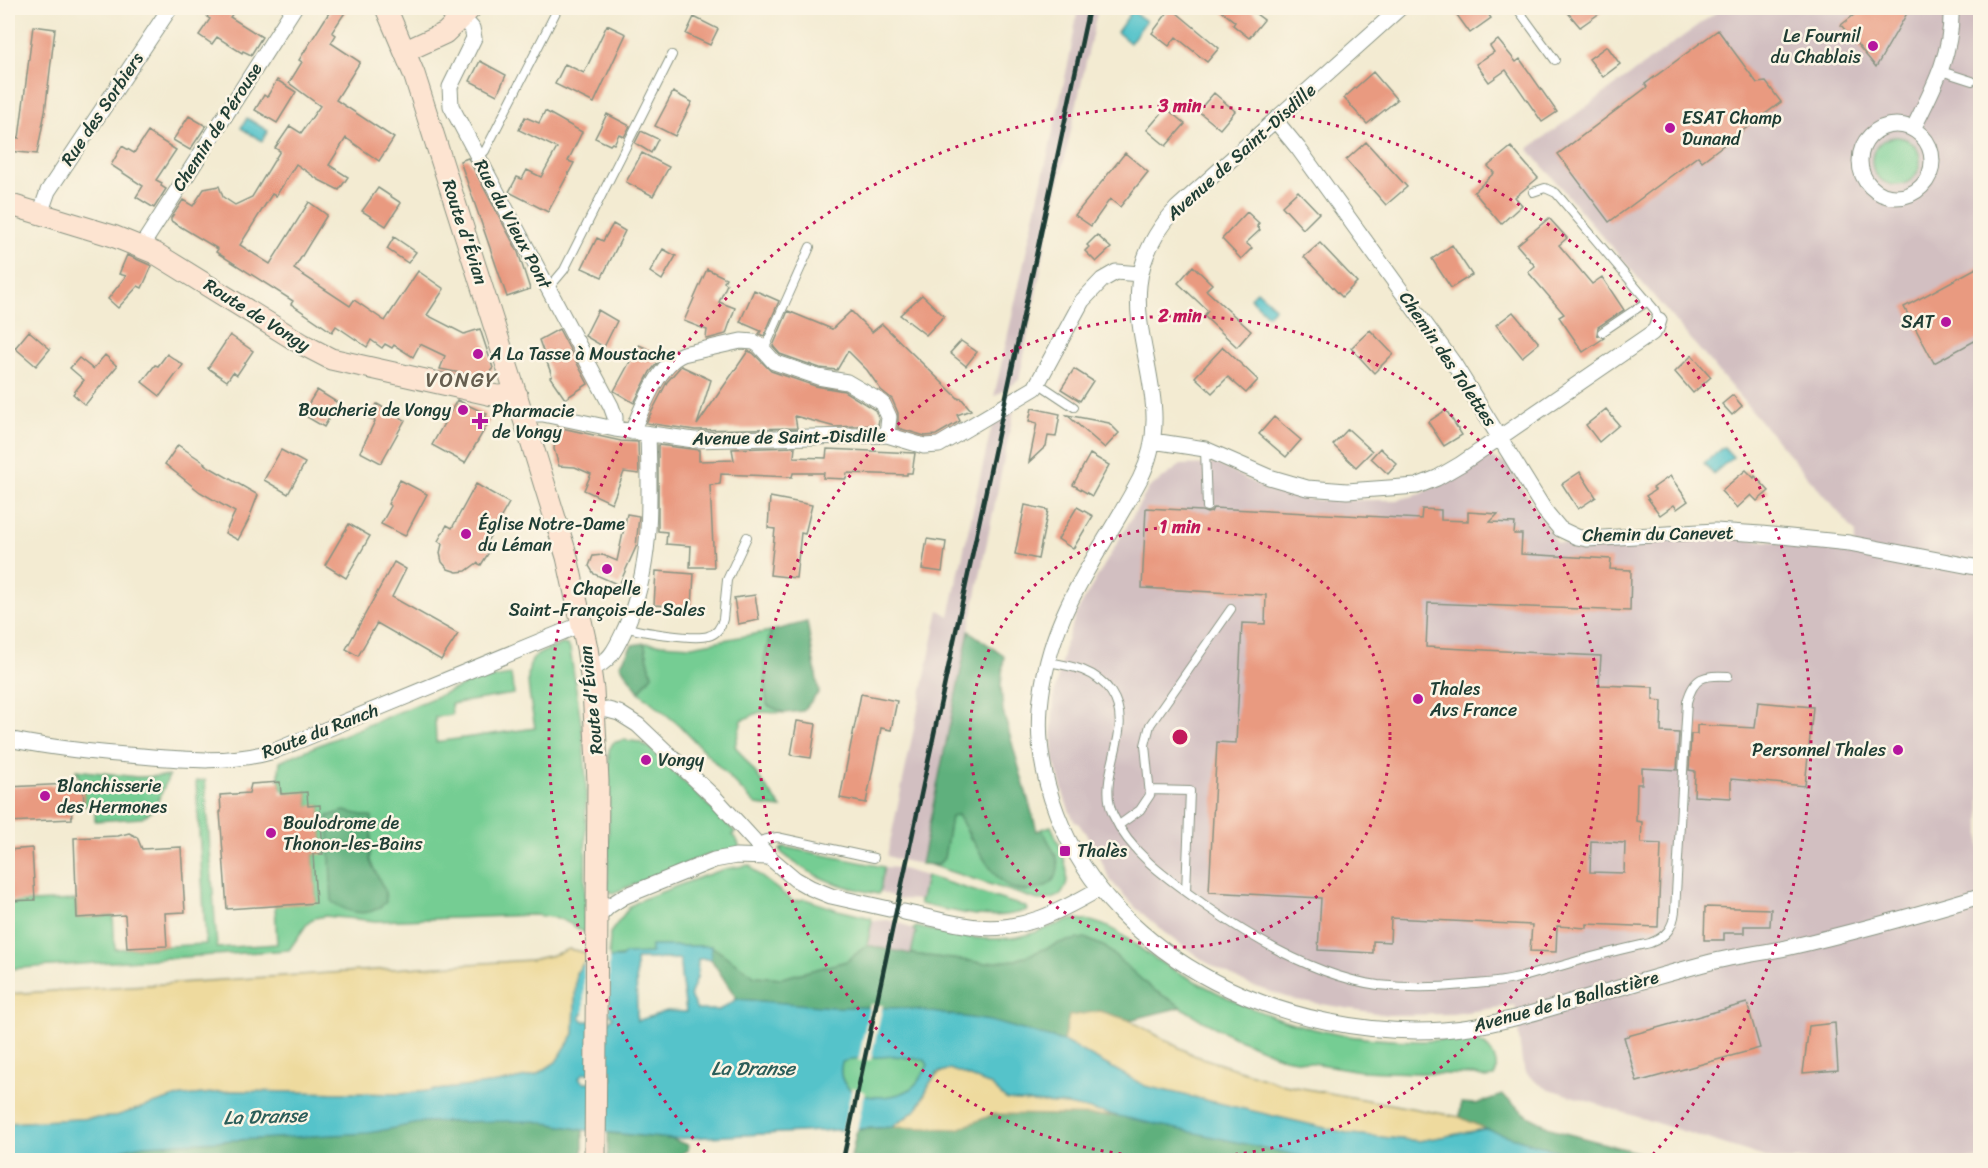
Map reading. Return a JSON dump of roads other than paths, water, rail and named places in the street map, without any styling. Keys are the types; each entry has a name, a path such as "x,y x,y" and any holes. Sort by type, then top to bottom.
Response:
{"street":[{"name":"Rue des Sorbiers","path":"40,214 48,190 170,8"},
{"name":"Chemin de Pérouse","path":"141,247 294,8"},
{"name":"Route d'Évian","path":"386,8 406,51 422,97 562,540 582,624 594,710 603,912 597,940 595,1157"},
{"name":"Avenue de Saint-Disdille","path":"520,405 543,414 615,429 710,441 887,435 924,446 939,445 1030,392 1038,382 1076,311 1089,293 1110,274 1121,272 1140,274 1152,238 1167,218 1400,8"},
{"path":"1913,129 1941,71 1950,33 1951,8"},
{"path":"406,51 437,38 467,12"},
{"name":"Rue du Vieux Pont","path":"467,12 473,42 454,78 449,96 454,114 611,405 615,417 615,429"},
{"name":"Chemin des Tolettes","path":"1275,120 1298,148 1441,345 1501,438 1652,333 1659,320"},
{"path":"1888,126 1905,126 1913,129 1926,141 1930,149 1932,167 1929,175 1920,188 1905,196 1888,196 1880,193 1867,182 1861,166 1866,141 1872,134 1888,126"},
{"name":"Route de Vongy","path":"8,204 113,236 165,258 302,344 331,359 497,396 520,405"},
{"name":"Avenue de la Ballastière","path":"1140,274 1138,308 1155,412 1153,441 1140,479 1070,600 1053,641 1040,707 1039,730 1044,771 1061,825 1084,869 1117,910 1158,946 1205,976 1254,1000 1281,1009 1334,1023 1370,1028 1443,1030 1498,1022 1714,962 1852,932 1980,896"},
{"path":"632,432 648,396 669,364 678,356 741,341 754,342 774,362 818,377 847,382 878,400 884,404 889,417 887,435"},
{"path":"590,669 598,667 611,657 626,627 640,590 649,509 648,434"},
{"path":"1153,441 1205,449 1260,474 1288,483 1327,490 1366,491 1406,488 1427,483 1501,438"},
{"name":"Chemin du Canevet","path":"1501,438 1549,516 1560,529 1577,537 1599,539 1715,531 1761,534 1849,543 1980,568"},
{"name":"Route du Ranch","path":"8,739 93,753 196,760 250,757 274,751 582,624"},
{"path":"594,710 619,713 638,725 716,799 769,857 795,879 817,891 896,911 978,927 1009,927 1039,920 1099,889"},
{"path":"603,912 625,896 714,860 746,856 769,857"}],"lane":[{"path":"478,158 485,151 558,8"},
{"path":"1517,8 1555,60"},
{"path":"548,289 564,270 672,55"},
{"path":"1941,71 1972,81"},
{"path":"1533,192 1545,188 1556,194 1648,301 1659,320"},
{"path":"764,350 810,248"},
{"path":"1602,332 1648,301"},
{"path":"1038,382 1074,407"},
{"path":"1205,449 1207,507"},
{"path":"626,627 647,633 701,637 713,634 718,630 723,619 727,580 747,537"},
{"path":"1119,825 1144,806 1150,795 1145,745 1150,725 1232,609"},
{"path":"1048,662 1074,667 1094,675 1110,689 1116,699 1120,729 1111,766 1108,794 1119,825 1133,846 1151,864 1246,932 1293,957 1333,974 1377,984 1436,987 1512,980 1656,940 1668,932 1674,919 1687,702 1693,685 1700,679 1707,676 1728,676"},
{"path":"1150,789 1190,790 1186,891"},
{"path":"757,844 770,838 784,838 874,858"}],"water":[{"path":"1132,11 1146,21 1130,43 1117,32"},
{"path":"247,118 268,131 262,141 241,128"},
{"path":"1257,291 1275,307 1268,315 1250,298"},
{"path":"1724,447 1733,457 1713,474 1704,463"},
{"name":"La Dranse","path":"651,946 711,946 711,959 698,959 697,977 690,996 697,1010 719,1010 737,999 832,1007 905,1008 990,1021 1063,1041 1145,1086 1351,1134 1419,1141 1485,1129 1587,1160 1318,1160 1068,1105 1007,1100 989,1084 950,1069 937,1073 917,1109 892,1127 671,1139 583,1130 535,1121 424,1122 369,1133 144,1145 71,1161 8,1160 8,1123 113,1117 175,1097 232,1091 401,1094 498,1083 536,1075 556,1062 574,1034 576,973 584,963 621,958 626,954 651,953","holes":["636,959 680,959 686,1012 667,1011 637,1021","584,1013 609,1013 613,1017 609,1021 584,1021 580,1017","894,1056 925,1060 928,1065 911,1089 897,1095 873,1097 852,1091 845,1084 841,1074 842,1062 852,1059","584,1073 608,1073 613,1078 608,1082 583,1082 579,1078"]}],"railway":[{"path":"843,1160 1089,8"}],"place":[{"name":"Le Fournil du Chablais","path":"1873,46"},
{"name":"ESAT Champ Dunand","path":"1670,128"},
{"name":"SAT","path":"1946,322"},
{"name":"A La Tasse à Moustache","path":"478,354"},
{"name":"Boucherie de Vongy","path":"463,410"},
{"name":"Pharmacie de Vongy","path":"480,421"},
{"name":"Église Notre-Dame du Léman","path":"466,534"},
{"name":"Chapelle Saint-François-de-Sales","path":"607,569"},
{"name":"Thales Avs France","path":"1418,699"},
{"name":"Personnel Thales","path":"1898,750"},
{"name":"Vongy","path":"646,760"},
{"name":"Blanchisserie des Hermones","path":"45,796"},
{"name":"Boulodrome de Thonon-les-Bains","path":"271,833"},
{"name":"Thalès","path":"1065,851"}],"district":[{"name":"VONGY","path":"462,380"}]}
